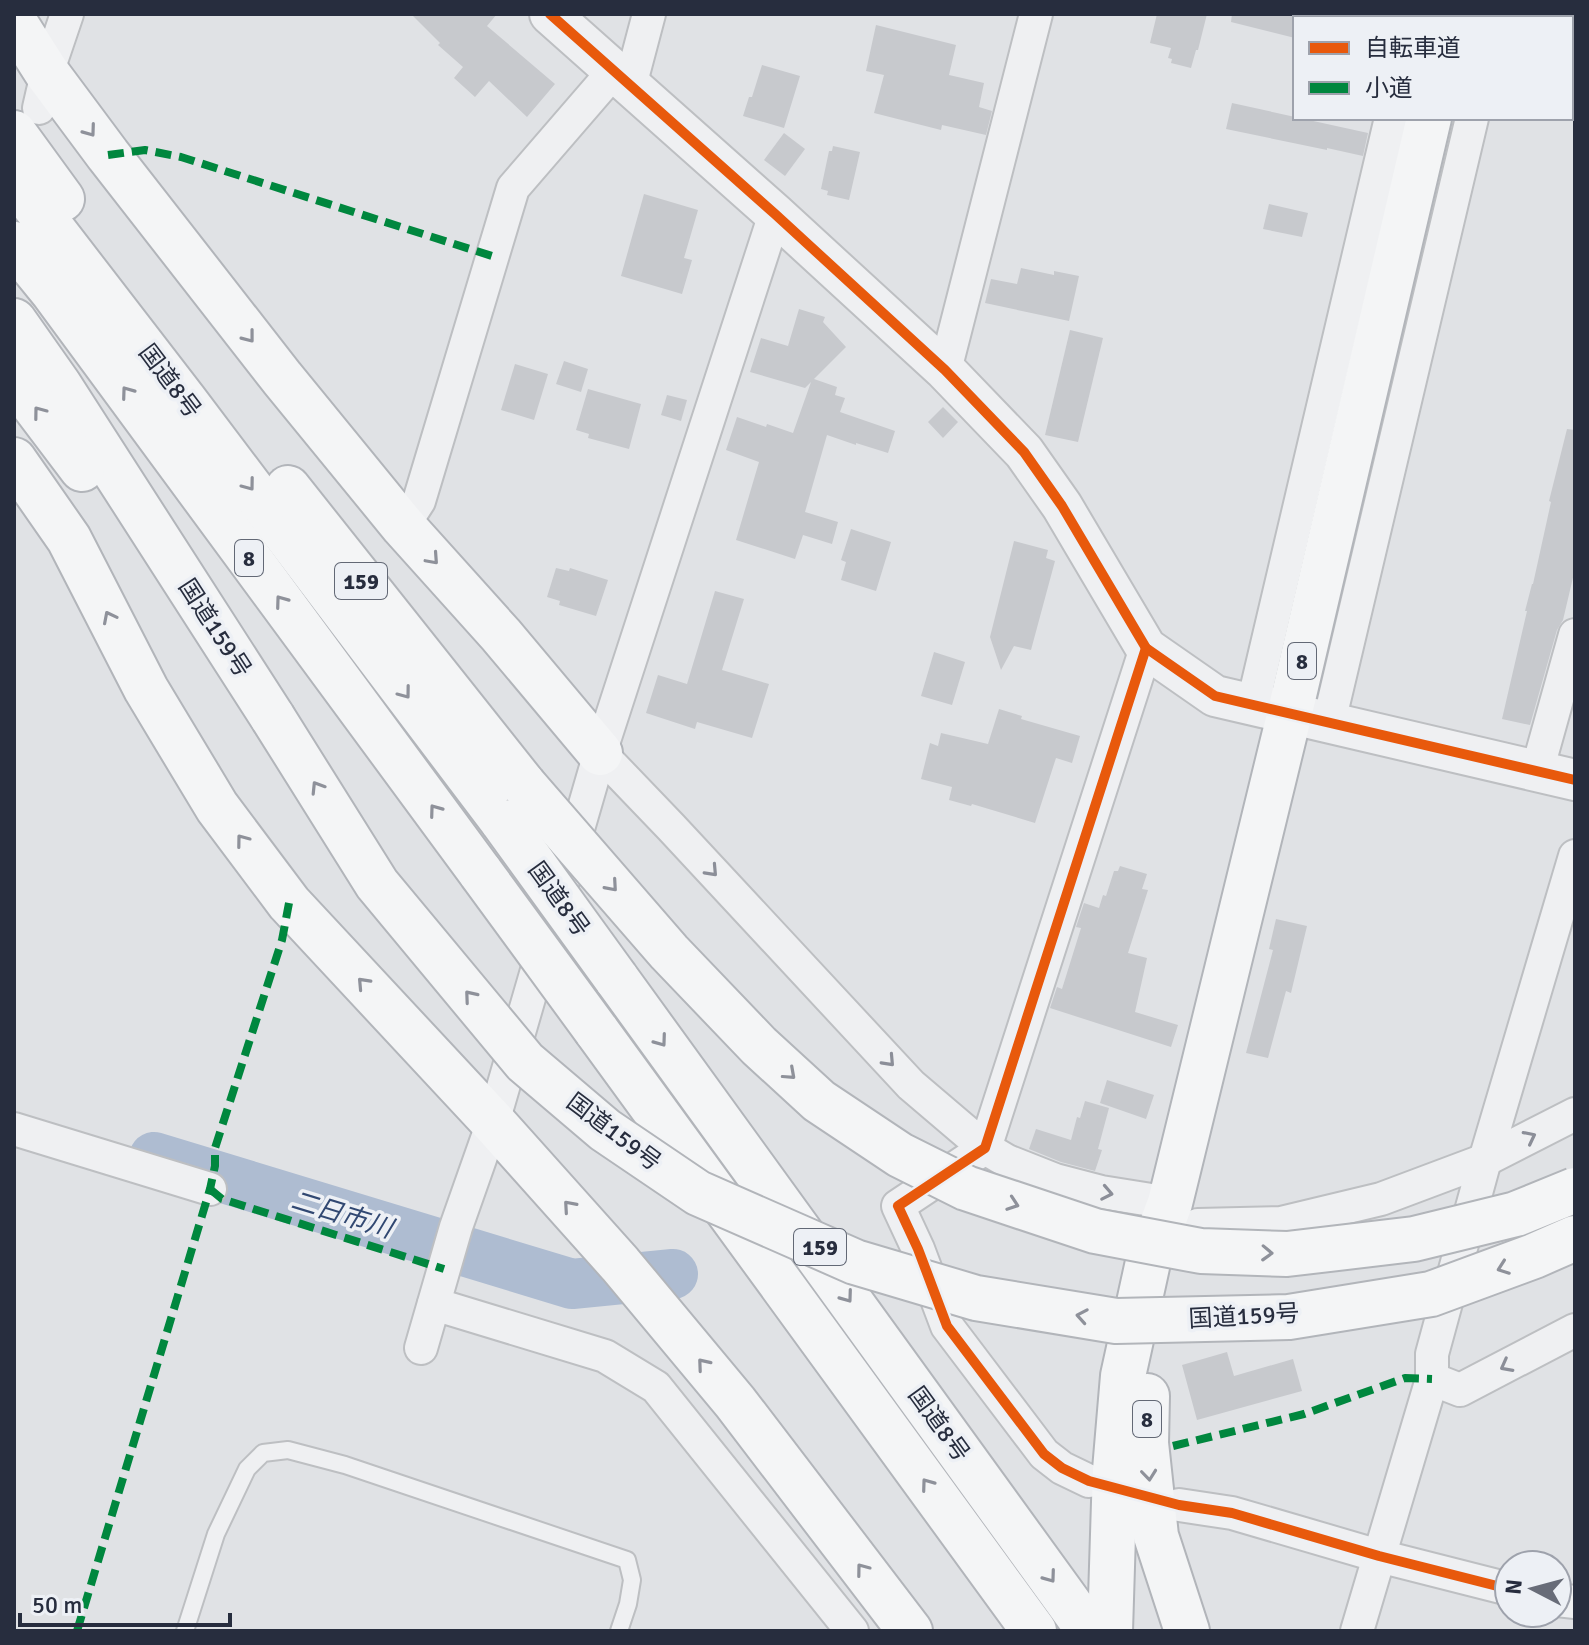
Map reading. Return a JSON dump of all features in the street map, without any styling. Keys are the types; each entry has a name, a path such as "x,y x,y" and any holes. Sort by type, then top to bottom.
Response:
{"highway":[{"path":"14,21 33,104 132,292 124,321"},
{"path":"33,104 203,279 403,526 501,635 600,753"},
{"name":"8","path":"1187,1631 1156,1536 1146,1443 1148,1370 1164,1268 1184,1214 1291,713 1429,120"},
{"name":"国道8号","path":"14,179 185,401 223,407 513,803 616,978 1089,1631"},
{"name":"国道8号","path":"14,244 63,305 481,873 1034,1631"},
{"name":"国道159号","path":"14,321 59,385 377,884 525,1062 605,1130 698,1193 855,1262 976,1298 1116,1321 1289,1317 1431,1294 1575,1238"},
{"path":"14,379 128,531 185,615 273,718"},
{"path":"14,460 69,539 146,689 217,807 289,903 493,1122 633,1280 735,1402 910,1631"},
{"name":"159","path":"513,803 669,952 759,1046 819,1101 900,1155 966,1188 1095,1231 1201,1251 1287,1254 1414,1239 1516,1214 1575,1190"},
{"name":"8","path":"1110,1631 1115,1470 1123,1376 1148,1262 1184,1214"}],"street":[{"path":"33,104 67,14"},
{"path":"550,14 945,370 1024,452 1062,506 1146,648 1215,696 1575,780"},
{"path":"403,526 419,501 513,188 622,79 649,14"},
{"path":"945,370 1036,14"},
{"path":"1291,713 1391,120"},
{"path":"1291,713 1432,239 1471,120"},
{"path":"421,1348 456,1227 493,1122 600,753 775,214"},
{"path":"1537,771 1575,635"},
{"path":"1089,1481 1062,1468 1044,1454 947,1326 898,1206 985,1148 1146,648"},
{"path":"600,753 911,1085 985,1148 1007,1161 1055,1180 1184,1214 1281,1223 1381,1199 1485,1160 1575,1114"},
{"path":"1357,1631 1432,1379 1432,1354 1485,1160 1575,856"},
{"path":"14,1129 210,1189"},
{"path":"434,1304 605,1356 656,1387 852,1631"},
{"path":"1432,1379 1460,1390 1575,1330"},
{"path":"1179,1505 1232,1513 1493,1585"}],"lane":[{"path":"185,1631 216,1534 247,1469 263,1453 288,1450 345,1465 627,1560 632,1580 619,1631"}],"building":[{"path":"411,14 497,14 487,26 555,84 527,117 489,81 475,97 454,78 463,67 438,45 440,43"},
{"path":"1157,14 1207,14 1191,68 1171,63 1172,59 1168,58 1171,48 1150,43"},
{"path":"1232,14 1295,14 1293,38 1231,22"},
{"path":"876,25 956,45 949,75 984,83 979,107 992,111 986,135 942,125 941,130 874,113 884,75 866,71"},
{"path":"762,65 800,76 784,128 743,116"},
{"path":"1232,103 1293,116 1293,120 1309,120 1368,133 1363,156 1226,129"},
{"path":"784,133 805,149 785,176 764,160"},
{"path":"833,146 860,152 849,200 827,195 828,191 821,189 829,151"},
{"path":"644,194 698,210 684,258 692,260 682,294 621,276"},
{"path":"1269,204 1308,213 1302,237 1263,229"},
{"path":"1021,268 1054,275 1054,271 1079,276 1069,321 985,303 991,279 1017,284"},
{"path":"799,309 825,317 823,322 846,347 814,379 837,387 835,395 845,398 840,412 895,431 888,453 827,435 805,512 838,522 832,544 803,535 795,559 736,540 759,462 726,450 737,417 793,433 811,382 805,388 750,372 761,338 788,346"},
{"path":"1070,330 1103,338 1078,442 1045,435"},
{"path":"564,361 588,369 581,392 556,384"},
{"path":"515,364 548,374 534,420 501,410"},
{"path":"588,389 641,404 629,449 588,438 589,434 576,430"},
{"path":"667,395 687,400 681,421 661,415"},
{"path":"943,407 958,422 943,438 928,422"},
{"path":"1567,429 1575,430 1575,569 1563,620 1557,630 1530,725 1502,719"},
{"path":"851,529 891,542 876,591 841,580 846,562 841,560"},
{"path":"1014,541 1048,550 1046,558 1055,561 1031,650 1014,646 1001,670 990,637"},
{"path":"556,568 569,571 570,568 608,580 596,616 559,605 560,601 547,597"},
{"path":"715,591 744,599 722,670 769,684 752,738 697,722 695,729 646,713 658,675 687,684"},
{"path":"934,652 965,662 952,705 921,696"},
{"path":"999,709 1022,716 1021,719 1080,736 1072,763 1056,758 1035,823 949,800 952,787 921,779 930,743 938,746 941,733 988,744"},
{"path":"1120,866 1147,874 1142,889 1148,890 1128,953 1147,958 1135,1012 1178,1025 1171,1047 1050,1008 1057,987 1062,989 1081,928 1076,927 1084,903 1099,908 1114,871 1118,871"},
{"path":"1276,919 1307,926 1291,993 1286,991 1268,1058 1246,1053 1273,950 1269,949"},
{"path":"1107,1080 1154,1095 1146,1119 1100,1103"},
{"path":"1085,1101 1109,1108 1095,1171 1029,1149 1036,1129 1071,1140"},
{"path":"1227,1352 1234,1376 1293,1359 1302,1391 1197,1420 1182,1365"}],"waterway":[{"name":"二日市川","path":"154,1157 572,1284 673,1274"}],"marked path":[{"path":"108,155 145,150 181,157 492,256"},
{"path":"77,1631 210,1189 215,1148 282,940 289,903"},
{"path":"210,1189 222,1199 444,1269"},
{"path":"1173,1446 1304,1414 1405,1378 1432,1379"}],"cycle path":[{"path":"550,14 945,370 1024,452 1062,506 1146,648 1215,696 1575,780"},
{"path":"1146,648 985,1148 898,1206 947,1326 1044,1454 1062,1468 1089,1481 1179,1505 1232,1513 1493,1585"}]}
